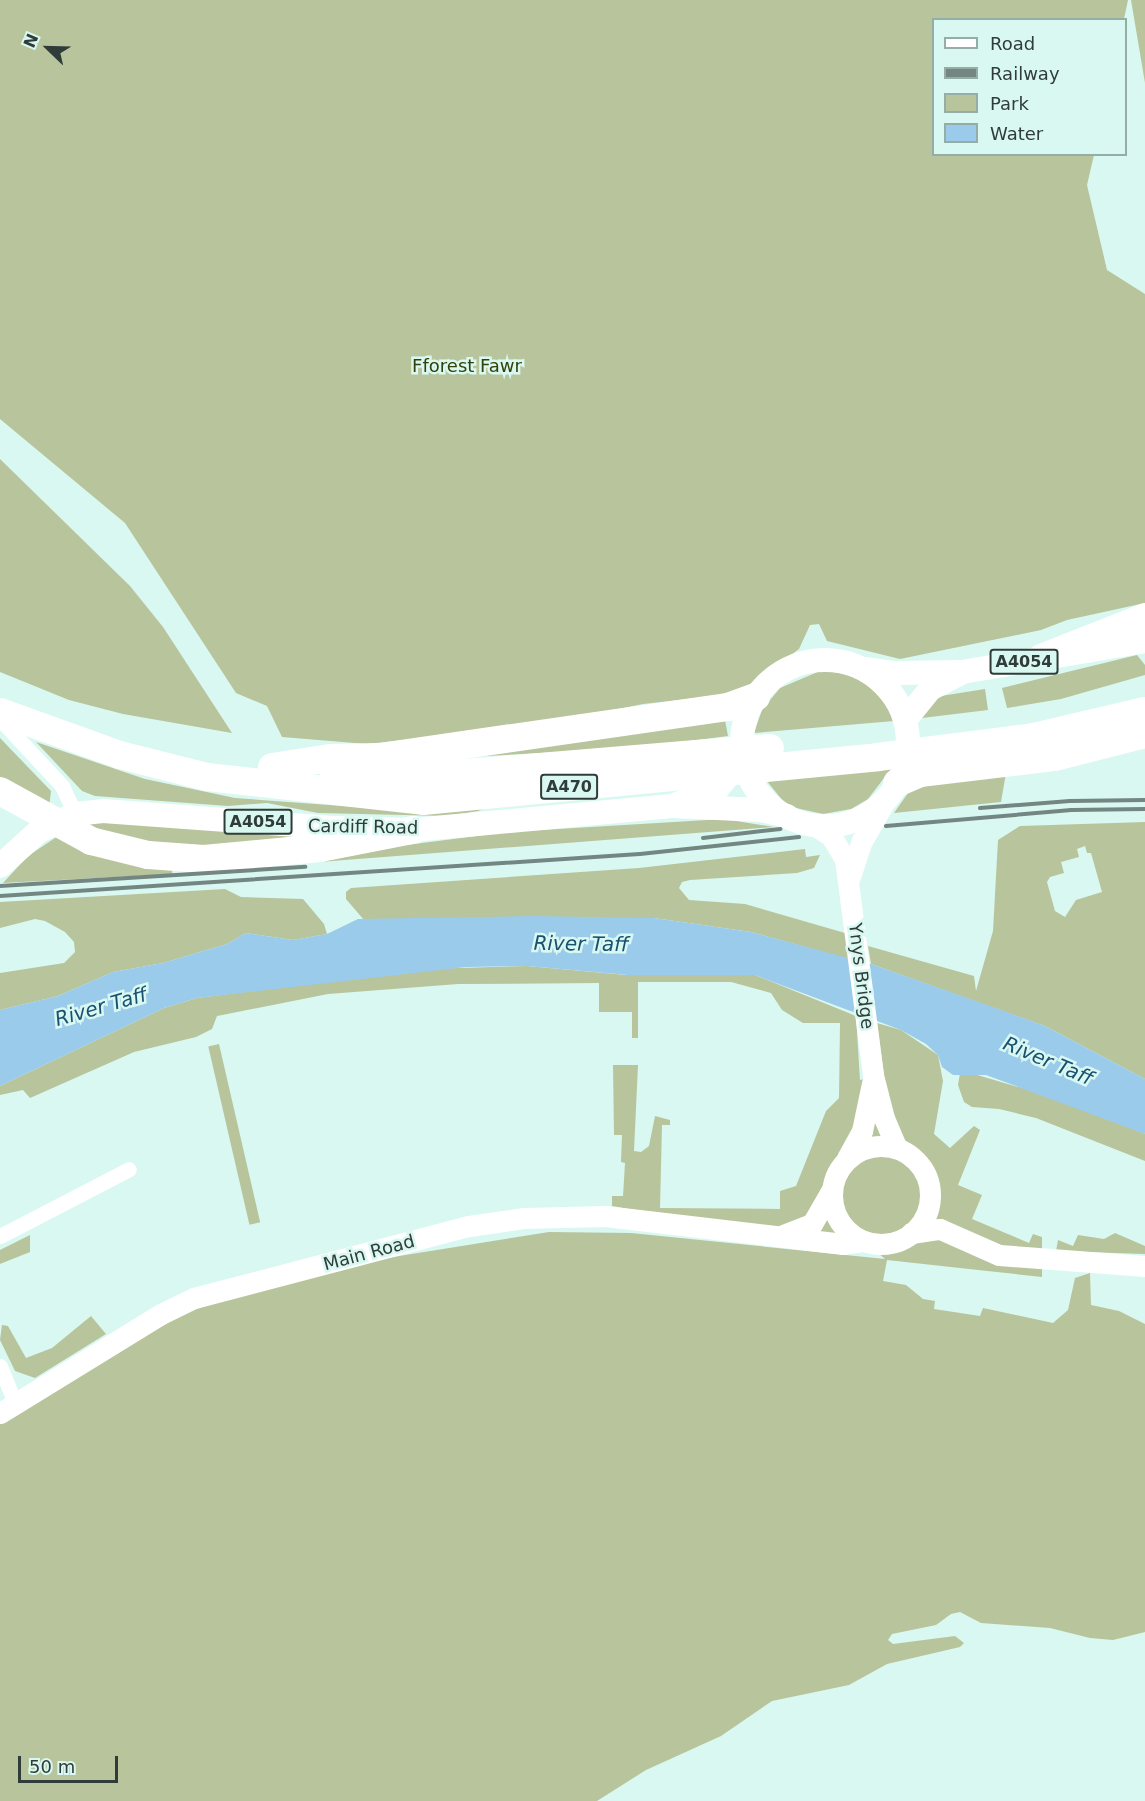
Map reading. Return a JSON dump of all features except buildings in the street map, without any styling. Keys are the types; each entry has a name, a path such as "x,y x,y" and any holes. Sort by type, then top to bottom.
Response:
{"highway":[{"path":"1041,658 1145,617"},
{"name":"A470","path":"0,693 135,740 272,767 329,774 429,776 851,742 1039,717 1145,692"},
{"path":"272,767 331,758 380,757 728,707 756,697"},
{"name":"A470","path":"0,712 120,755 207,777 423,801 889,756 1034,737 1145,711"},
{"path":"897,780 920,773 1055,757 1145,734"},
{"path":"0,791 91,841 148,855 204,859 287,852 368,841 413,830"}],"main road":[{"name":"A4054","path":"855,665 882,672 962,672 1145,641"},
{"path":"829,660 855,665 884,685 906,719 897,780 860,818 840,824 811,823 787,816 767,802 741,761 756,697 780,674 802,664 829,660"},
{"name":"A4054","path":"906,719 930,689 962,672"},
{"name":"Cardiff Road","path":"672,806 717,789 741,761"},
{"name":"Ynys Bridge","path":"849,877 862,841 897,780"},
{"name":"Cardiff Road","path":"0,866 39,831 75,814 103,811 336,828 413,830 672,806 761,810 787,816"},
{"name":"Ynys Bridge","path":"811,823 825,831 841,849 849,877 873,1075 884,1118 897,1148"},
{"name":"Ynys Bridge","path":"847,1158 862,1131 873,1075"},
{"path":"1033,1258 995,1248 973,1236 941,1212 930,1195 920,1164 897,1148 866,1148 847,1158 837,1171 831,1191 837,1218 862,1240 892,1243 911,1233 940,1229 983,1251 1033,1258 1145,1266"},
{"name":"Main Road","path":"771,1237 801,1231 812,1224 831,1191"},
{"path":"911,1233 927,1212 930,1195"},
{"name":"Main Road","path":"8,1408 161,1314 194,1298 469,1226 524,1218 605,1216 843,1244 862,1240"}],"street":[{"path":"0,719 62,786 75,814"},
{"path":"0,1236 129,1169"},
{"path":"0,1366 8,1408"}],"green space":[{"name":"Fforest Fawr","path":"0,0 1128,0 1124,18 932,18 932,156 1094,156 1087,185 1107,270 1145,294 1145,603 1067,620 1041,630 900,659 827,641 819,624 810,625 799,649 740,693 643,704 603,712 587,720 367,744 282,737 267,706 236,693 125,523 0,419"},
{"path":"1131,0 1145,0 1145,83"},
{"path":"0,459 130,586 163,627 232,733 123,714 69,700 0,672"},
{"path":"1137,655 1145,665 1145,675 1061,699 1007,708 1002,688"},
{"path":"820,671 846,673 864,681 885,702 894,721 754,733 762,710 780,688"},
{"path":"985,689 988,710 922,718 924,706 941,696"},
{"path":"724,715 728,736 634,748 412,760"},
{"path":"0,738 51,791 49,808 0,777"},
{"path":"36,742 145,779 235,798 384,809 502,801 478,811 448,816 318,813 267,803 228,806 95,796 82,791"},
{"path":"894,765 868,799 851,809 823,814 787,806 762,775"},
{"path":"1006,773 1001,802 894,813 915,783"},
{"path":"724,819 774,827 319,862 399,846 508,832"},
{"path":"104,822 342,837 194,850 74,827"},
{"path":"1145,822 1145,1079 1045,1026 871,964 868,946 974,976 976,991 993,931 998,840 1020,826","holes":["1085,846 1087,853 1091,853 1102,892 1076,900 1065,917 1055,911 1047,882 1050,877 1064,873 1061,862 1079,857 1077,849"]},
{"path":"61,834 173,865 172,874 3,883 28,856"},
{"path":"805,849 806,857 820,855 814,868 797,873 690,880 682,882 679,888 689,900 745,904 845,933 849,959 751,932 654,918 364,920 346,899 346,892 351,888 639,868"},
{"path":"225,889 241,897 303,899 324,924 327,934 293,940 246,933 227,944 163,963 113,972 58,996 0,1010 0,973 64,963 75,952 74,942 65,932 45,921 35,919 0,928 0,902"},
{"path":"527,966 626,975 755,975 856,1016 860,1080 884,1075 877,1023 901,1030 938,1055 943,1081 934,1134 950,1148 974,1126 980,1130 958,1185 982,1195 972,1219 1029,1243 1033,1234 1042,1237 1042,1277 887,1260 883,1281 906,1285 923,1299 935,1301 934,1309 980,1316 983,1308 1053,1323 1068,1310 1075,1278 1090,1273 1091,1305 1119,1311 1145,1324 1145,1632 1113,1640 1090,1638 1050,1628 981,1623 960,1612 951,1614 936,1625 892,1634 888,1640 893,1644 955,1636 964,1643 960,1647 887,1664 849,1685 772,1701 721,1736 646,1770 597,1801 0,1801 0,1419 162,1319 244,1290 393,1257 549,1232 631,1233 885,1259 877,1252 612,1206 612,1196 623,1196 625,1163 621,1162 622,1135 614,1135 613,1065 638,1065 634,1151 641,1152 649,1146 655,1116 670,1120 670,1125 662,1125 660,1208 780,1209 780,1191 796,1186 826,1111 839,1098 840,1023 803,1023 782,1010 771,993 731,982 638,982 638,1038 632,1038 632,1012 599,1012 599,983 458,984 328,994 217,1016 212,1029 196,1037 134,1052 30,1098 23,1090 0,1095 0,1086 164,1008 197,998 422,969"},
{"path":"219,1044 260,1222 249,1225 208,1046"},
{"path":"967,1072 1056,1098 1145,1134 1145,1161 1036,1118 999,1109 972,1107 964,1102 958,1085 960,1073"},
{"path":"1115,1233 1145,1246 1145,1254 1056,1251 1058,1240 1073,1246 1078,1235 1104,1239"},
{"path":"30,1235 30,1252 0,1264 0,1250"},
{"path":"91,1316 106,1334 35,1378 15,1371 0,1340 2,1325 8,1326 26,1358 52,1348"}],"water":[{"name":"River Taff","path":"532,916 654,918 751,932 871,964 990,1006 1045,1026 1145,1079 1145,1134 986,1075 953,1075 942,1067 938,1055 926,1044 901,1030 755,975 628,975 527,966 466,967 197,998 164,1008 0,1086 0,1010 58,996 113,972 163,963 227,944 246,933 293,940 327,934 358,919"}],"railway":[{"path":"980,808 1070,801 1145,800"},
{"path":"886,826 1071,810 1145,809"},
{"path":"703,838 780,829"},
{"path":"0,896 640,854 799,837"},
{"path":"0,886 305,867"}]}
